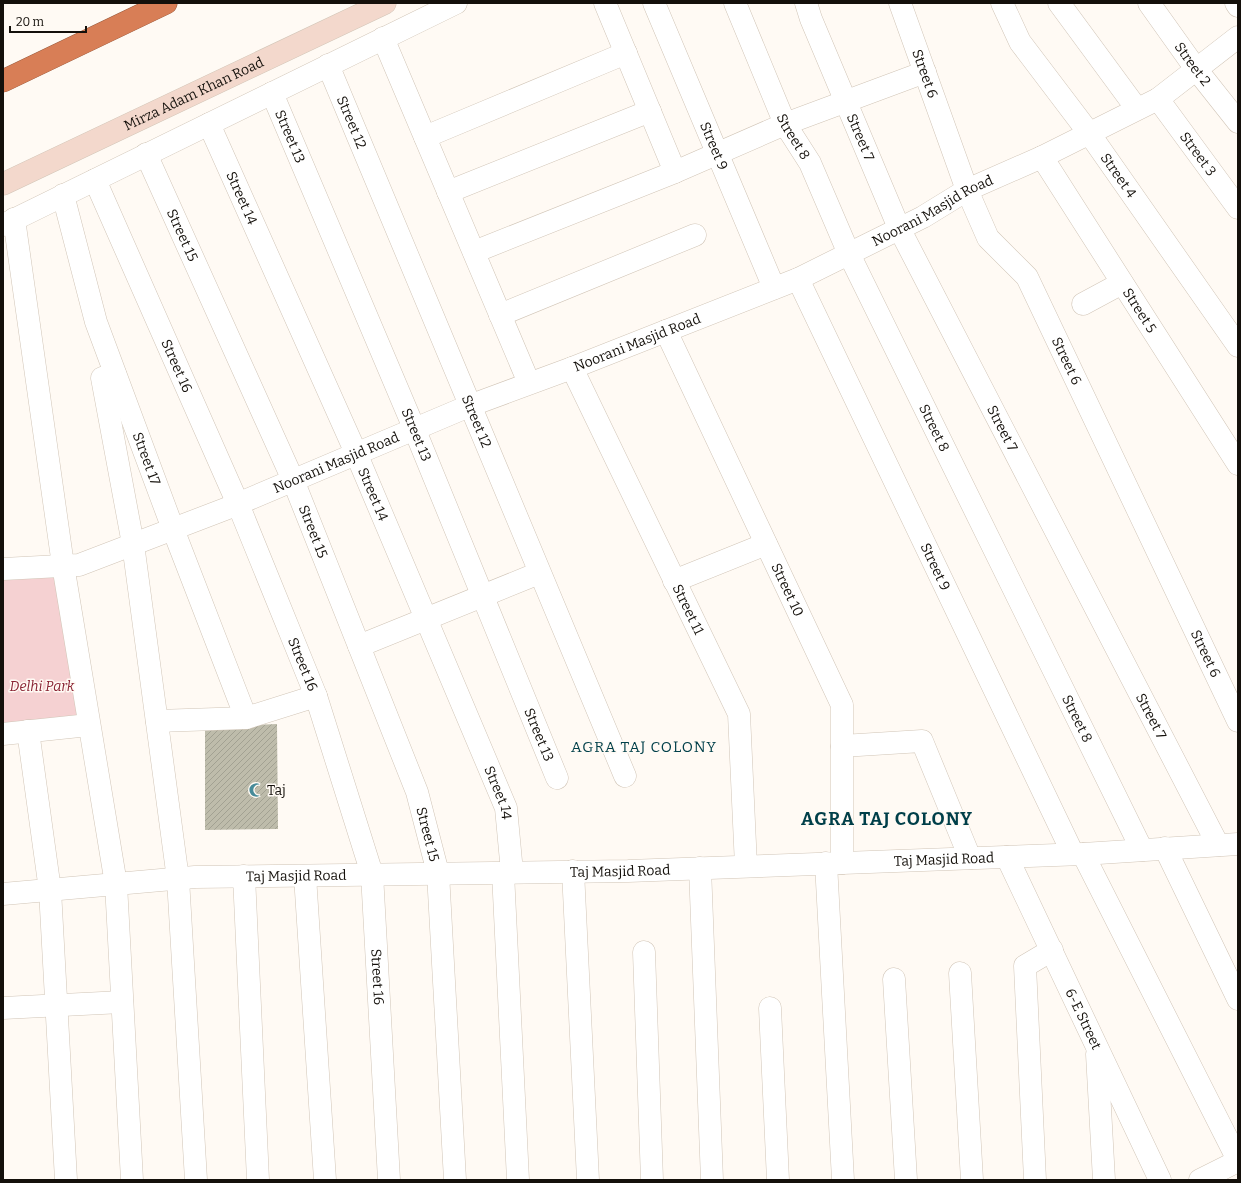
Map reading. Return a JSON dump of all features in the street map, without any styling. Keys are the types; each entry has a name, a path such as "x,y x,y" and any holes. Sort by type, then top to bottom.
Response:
{"highway":[{"path":"3,82 166,3"}],"main road":[{"name":"Mirza Adam Khan Road","path":"3,184 385,3"}],"street":[{"path":"132,1180 116,884 63,565 9,222 456,3"},
{"path":"605,3 675,172"},
{"name":"Street 9","path":"654,3 774,288"},
{"name":"Street 8","path":"735,3 785,124 810,163 849,254 1142,850"},
{"name":"Street 7","path":"806,3 811,19 899,228 1228,844"},
{"name":"Street 6","path":"900,3 967,190 988,238 1027,277 1238,721"},
{"name":"Street 4","path":"1002,3 1020,42 1089,133 1238,346"},
{"path":"1060,3 1137,109"},
{"name":"Street 2","path":"1149,3 1196,69 1238,122"},
{"name":"Noorani Masjid Road","path":"3,569 79,565 238,504 414,428 469,406 572,368 798,279 923,216 967,190 1042,157 1158,99 1238,37"},
{"path":"383,38 529,383"},
{"path":"425,137 626,53"},
{"name":"Street 12","path":"328,65 469,406 625,776"},
{"path":"474,252 675,172 785,124 925,72"},
{"name":"Street 13","path":"272,93 414,428 557,778"},
{"name":"Street 3","path":"1158,99 1238,208"},
{"path":"448,192 650,111"},
{"name":"Street 14","path":"209,124 356,453 506,808 518,1180"},
{"name":"Street 15","path":"146,154 294,480 417,792 438,873 455,1180"},
{"name":"Street 5","path":"1042,157 1238,464"},
{"name":"Street 16","path":"95,180 238,504 316,696 372,874 389,1180"},
{"name":"Street 17","path":"63,195 96,322 173,529 246,718"},
{"path":"500,315 695,235"},
{"name":"Street 9","path":"798,279 1078,854 1238,1160"},
{"path":"1083,304 1122,283"},
{"name":"Street 10","path":"666,331 842,704 842,746 834,863 842,1180"},
{"name":"Street 11","path":"572,368 739,714 746,866"},
{"path":"115,374 102,378 133,544 178,879 196,1180"},
{"path":"674,580 766,544"},
{"path":"359,646 539,573"},
{"path":"157,721 246,718 316,696"},
{"path":"3,734 90,725"},
{"path":"28,731 50,890 66,1180"},
{"path":"842,746 922,741 970,858"},
{"name":"Taj Masjid Road","path":"3,894 178,879 244,876 700,868 1078,854 1228,844"},
{"path":"1165,848 1238,999"},
{"name":"6-E Street","path":"1007,857 1160,1180"},
{"path":"700,868 712,1180"},
{"path":"573,871 588,1180"},
{"path":"244,876 258,1180"},
{"path":"305,876 325,1180"},
{"path":"1035,1180 1025,966 1052,950"},
{"path":"644,952 652,1180"},
{"path":"960,973 972,1180"},
{"path":"894,979 906,1180"},
{"path":"3,1008 122,1002"},
{"path":"770,1008 778,1180"},
{"path":"1096,1043 1104,1180"},
{"path":"1200,1180 1238,1160"}],"green space":[{"name":"Delhi Park","path":"63,565 87,726 3,734 3,569"}],"building":[{"path":"277,724 278,829 205,830 205,727"}],"place":[{"name":"Taj","path":"256,790"}],"district":[{"name":"AGRA TAJ COLONY","path":"644,747"},
{"name":"AGRA TAJ COLONY","path":"887,819"}]}
